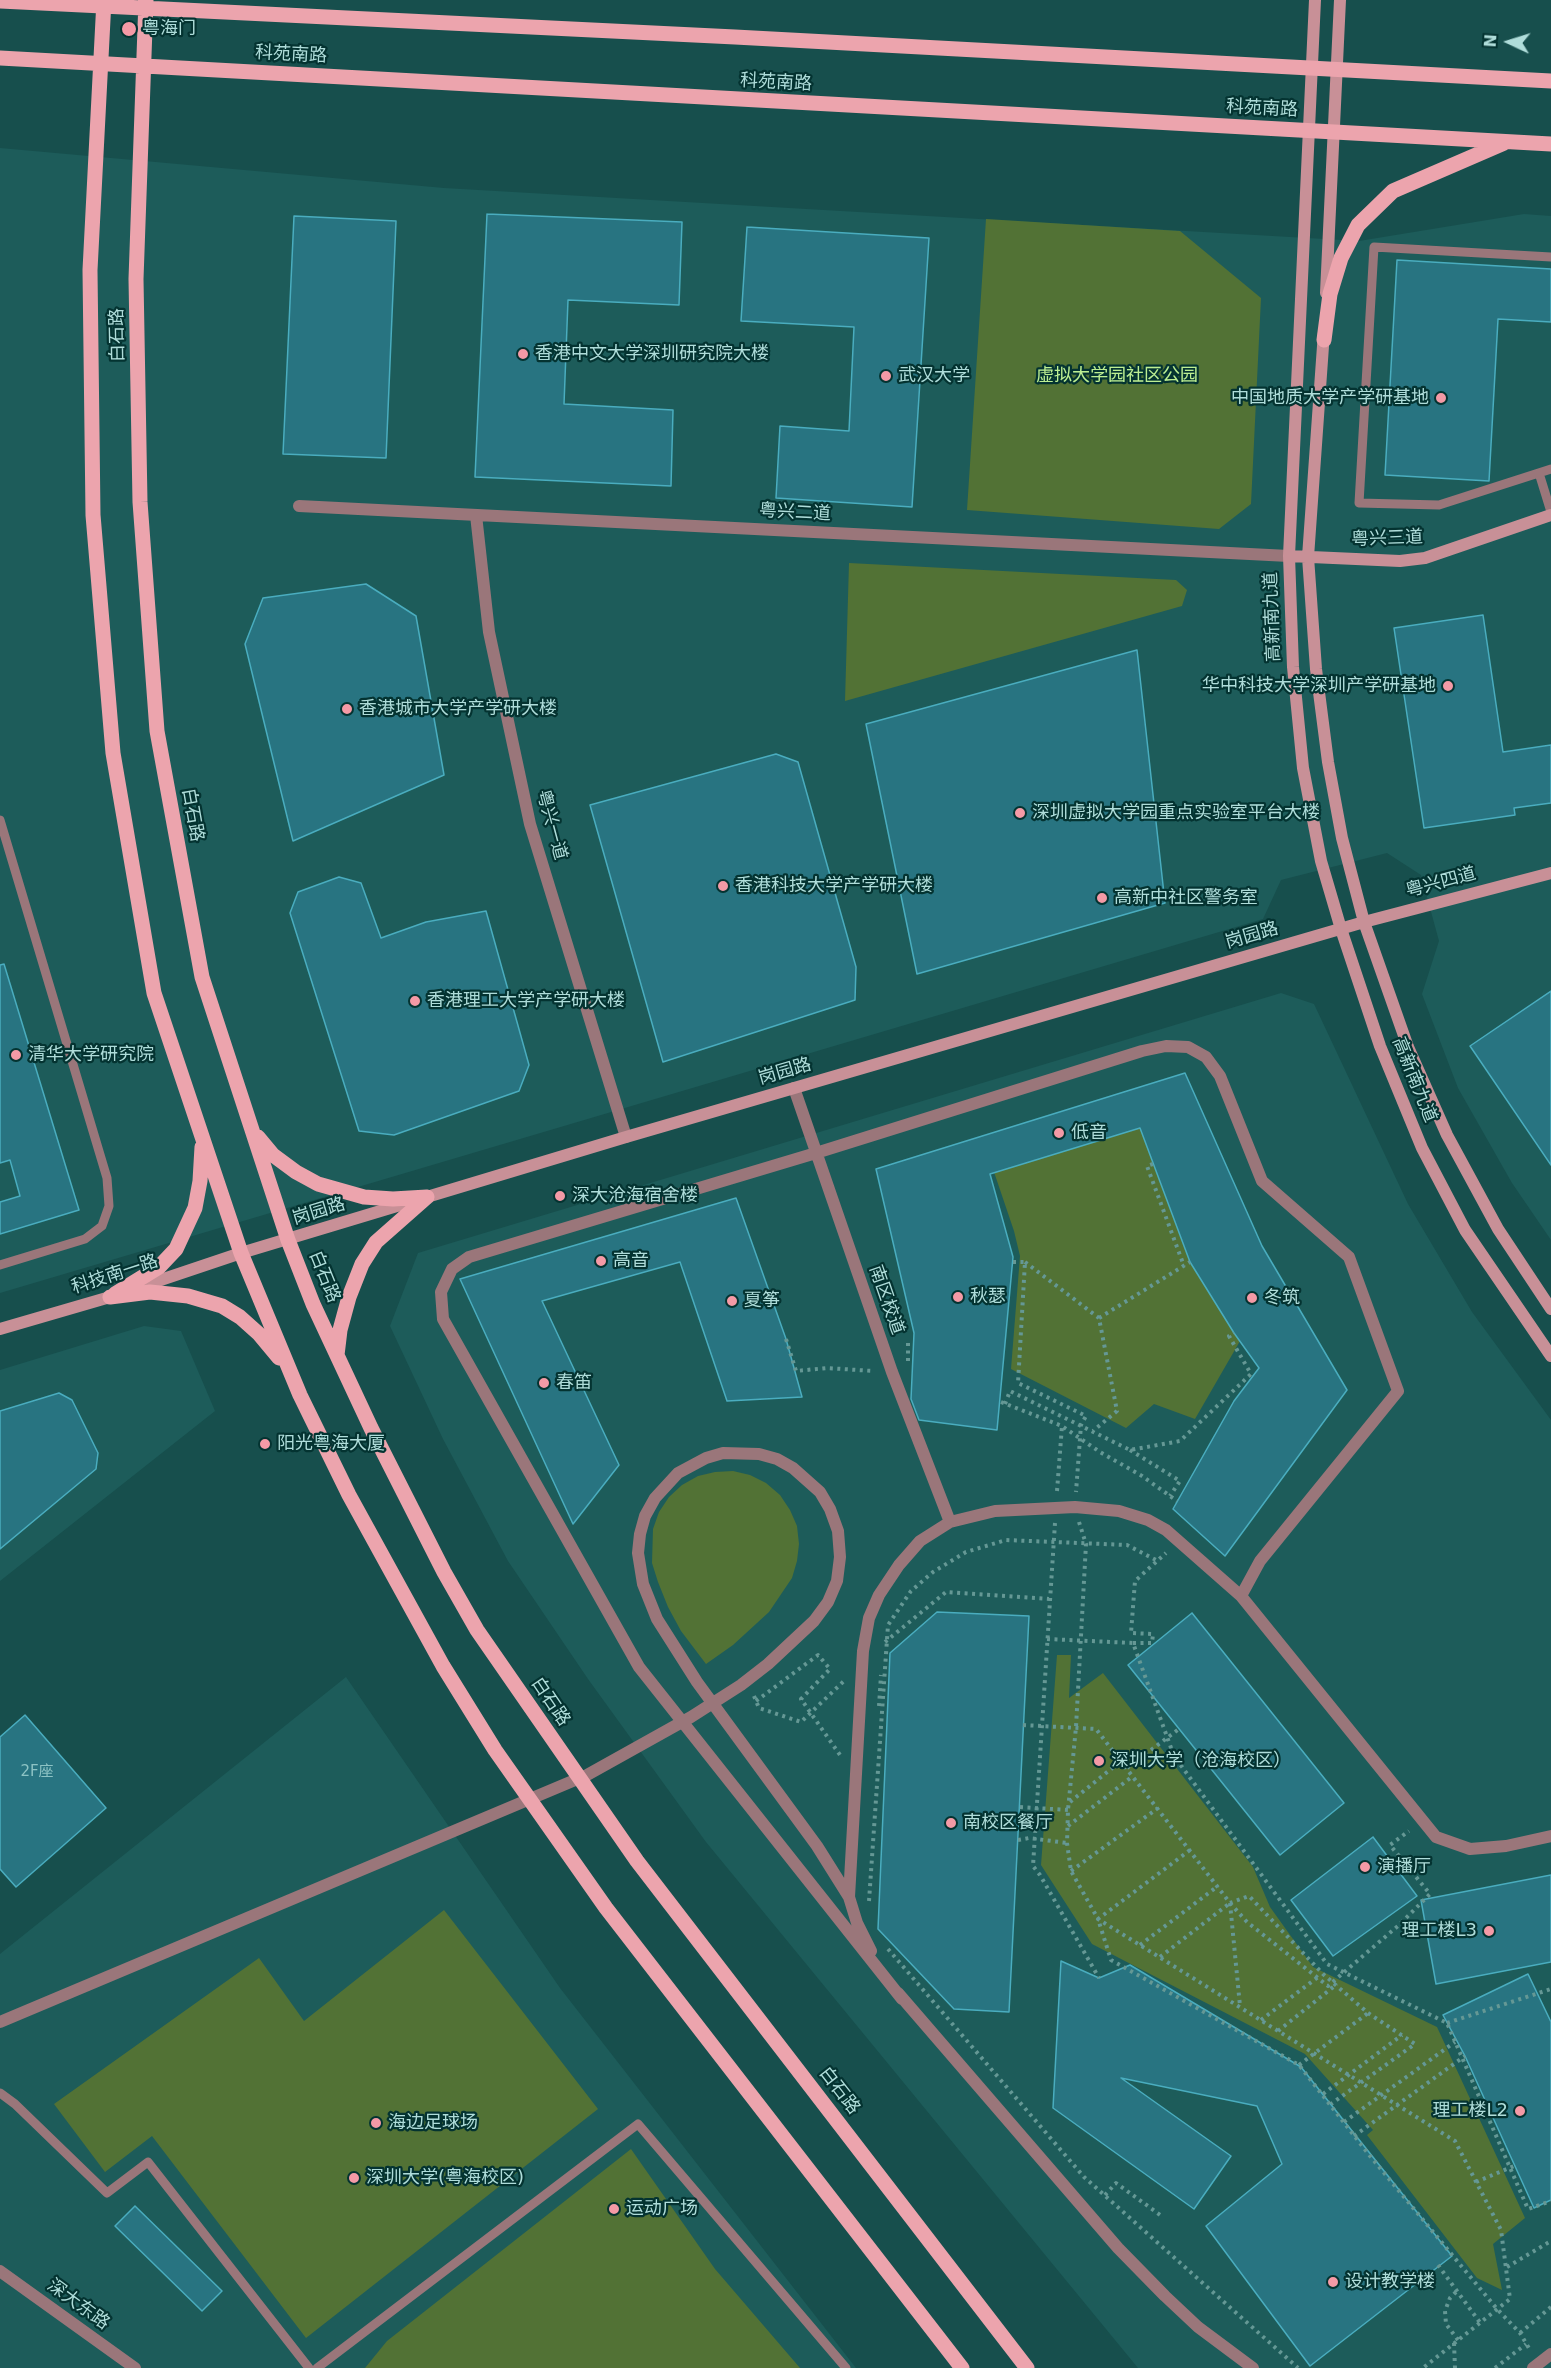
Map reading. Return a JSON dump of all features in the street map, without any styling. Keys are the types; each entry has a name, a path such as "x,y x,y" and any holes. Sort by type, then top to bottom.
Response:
{"main road":[{"path":"0,1 146,4 1551,81"},
{"name":"白石路","path":"104,3 90,270 93,515 113,753 154,993 241,1253 289,1369 349,1495 397,1586 495,1750 606,1908 962,2368"},
{"name":"白石路","path":"146,4 136,279 140,502 157,731 202,977 288,1240 313,1304 337,1355 444,1572 477,1630 637,1861 1027,2368"},
{"name":"科苑南路","path":"0,58 1551,144"},
{"path":"1324,340 1330,294 1341,258 1358,225 1393,190 1507,142"},
{"path":"252,1130 273,1155 318,1184 364,1197 393,1199 427,1197"},
{"path":"110,1297 159,1267 176,1249 195,1208 200,1181 202,1138"},
{"path":"337,1355 340,1330 349,1297 362,1264 376,1242 427,1197"},
{"path":"110,1297 150,1292 188,1296 222,1306 240,1317 259,1334 289,1369"}],"street":[{"name":"高新南九道","path":"1315,0 1289,556 1293,667 1302,759 1321,861 1341,929 1380,1046 1422,1148 1465,1230 1551,1356"},
{"name":"高新南九道","path":"1340,0 1324,340 1308,557 1316,669 1328,762 1342,838 1364,922 1408,1047 1447,1135 1498,1229 1551,1309"},
{"name":"粤兴二道","path":"299,506 1289,556"},
{"name":"粤兴三道","path":"1289,556 1400,561 1425,558 1551,513"},
{"name":"粤兴一道","path":"476,515 489,632 530,824 626,1137"},
{"name":"粤兴四道","path":"1341,929 1551,873"},
{"name":"岗园路","path":"241,1253 626,1137 1341,929"},
{"path":"1241,1596 1260,1561 1398,1391 1349,1257 1262,1181 1220,1076 1206,1057 1188,1047 1166,1046 1142,1052 468,1257 452,1269 441,1292 444,1319 639,1667 902,1999 1118,2248 1198,2326 1253,2368"},
{"name":"南区校道","path":"794,1088 892,1371 950,1522"},
{"name":"科技南一路","path":"0,1329 110,1297 241,1253"},
{"path":"0,2022 587,1775 701,1711 711,1704 721,1698 731,1691 741,1685 768,1664 814,1621 828,1602 837,1581 840,1557 838,1531 830,1509 820,1492 793,1468 759,1454 723,1453 706,1458 678,1473 655,1498 645,1516 640,1534 638,1553 643,1584 657,1619 697,1682 711,1701 718,1711 739,1740 817,1846 849,1897 864,1940 902,1999"},
{"path":"849,1897 854,1777 863,1651 868,1618 879,1595 899,1565 920,1541 950,1522 995,1511 1075,1507 1119,1511 1148,1520 1166,1530 1241,1596 1436,1837 1470,1849 1506,1846 1551,1836"},
{"name":"深大东路","path":"0,2271 135,2368"},
{"path":"1535,2366 1551,2354"}],"lane":[{"path":"1551,257 1374,247 1359,503 1439,505 1551,469"},
{"path":"1539,473 1551,513"},
{"path":"0,820 107,1178 109,1206 102,1226 85,1239 0,1265"},
{"path":"0,2093 15,2104 107,2193 148,2162 309,2368"},
{"path":"317,2368 638,2124 846,2368"}],"path":[{"path":"1153,1164 1147,1166 1184,1266"},
{"path":"1013,1262 1025,1262 1099,1318 1117,1411 1093,1431"},
{"path":"1025,1262 1018,1383 1086,1416 1081,1425"},
{"path":"1099,1318 1190,1263"},
{"path":"1130,1450 1180,1441 1251,1374 1229,1336 1234,1333"},
{"path":"786,1339 796,1371 827,1368 877,1372"},
{"path":"1170,1496 1180,1481 1130,1450 1065,1416 1010,1391 1003,1403 1062,1426 1100,1452 1142,1476 1170,1496 1177,1501"},
{"path":"1057,1496 1062,1426"},
{"path":"1055,1519 1033,1866 1099,1978"},
{"path":"867,1912 888,1625 911,1591 933,1572 966,1552 1006,1540 1127,1545 1158,1562"},
{"path":"1047,1639 1152,1643 1153,1634 1131,1633 1135,1581 1178,1541"},
{"path":"869,1901 883,1644 946,1592 1049,1599"},
{"path":"1083,1622 1067,1843 1071,1871 1098,1919 1111,1960 1299,2065 1354,2136 1497,2309 1520,2333 1535,2366"},
{"path":"1133,1643 1174,1756 1327,1964 1447,2023 1528,2209 1551,2201"},
{"path":"756,1701 818,1655 830,1669 801,1699 854,1777"},
{"path":"1023,1725 1096,1729 1247,1922 1328,1986 1431,1894 1390,1845 1423,1821"},
{"path":"1127,1768 1179,1729"},
{"path":"1070,1802 1121,1761"},
{"path":"1068,1827 1133,1776"},
{"path":"1020,1807 1068,1810"},
{"path":"1071,1871 1158,1808"},
{"path":"1018,1840 1029,1838 1067,1843"},
{"path":"1098,1919 1191,1850"},
{"path":"1140,1945 1218,1886"},
{"path":"1160,1958 1230,1903 1249,1896 1323,1974 1368,2013 1415,2044 1331,2104"},
{"path":"1230,1903 1240,2007"},
{"path":"1098,1919 1455,2141 1501,2230 1510,2299 1425,2368"},
{"path":"885,1947 1084,2176 1298,2368"},
{"path":"1261,2020 1323,1974"},
{"path":"1278,2031 1337,1984"},
{"path":"1447,2023 1551,1989"},
{"path":"1299,2065 1316,2055 1368,2013"},
{"path":"1323,2094 1402,2035"},
{"path":"1344,2122 1457,2041"},
{"path":"1354,2136 1465,2056"},
{"path":"1476,2182 1514,2166"},
{"path":"1105,2195 1116,2183 1163,2217"},
{"path":"1507,2267 1551,2241"},
{"path":"1425,2368 1481,2324 1438,2265"},
{"path":"1455,2368 1456,2342 1446,2324 1445,2311 1450,2298 1456,2292"},
{"path":"1520,2333 1551,2307"},
{"path":"1496,2368 1526,2344"}],"shaded area":[{"path":"0,148 444,188 1359,241 1524,214 1551,216 1551,1240 1512,1183 1458,1088 1422,994 1439,941 1421,875 1387,853 1281,880 1263,919 0,1293"},
{"name":"深圳大学（沧海校区）","path":"1281,993 1314,1004 1408,1204 1472,1312 1551,1420 1551,2368 1138,2368 706,1842 588,1679 508,1561 443,1439 390,1326 418,1253"},
{"path":"144,1326 181,1331 215,1411 0,1581 0,1370"},
{"name":"深圳大学(粤海校区)","path":"346,1677 560,1988 856,2368 0,2368 0,1954"}],"green space":[{"name":"虚拟大学园社区公园","path":"986,219 1180,231 1261,298 1251,504 1219,529 967,510"},
{"path":"849,563 1176,580 1187,590 1182,606 845,701"},
{"path":"1140,1128 1190,1262 1240,1341 1195,1419 1154,1404 1126,1428 1011,1369 1020,1256 994,1172"},
{"path":"733,1471 750,1475 766,1483 780,1495 797,1526 799,1544 797,1561 792,1578 769,1612 733,1645 706,1664 681,1631 658,1582 652,1563 653,1529 659,1512 669,1497 682,1485 698,1476"},
{"path":"1057,1655 1071,1655 1069,1698 1103,1673 1253,1867 1270,1907 1313,1967 1437,2027 1525,2218 1493,2244 1502,2290 1477,2278 1367,2135 1373,2130 1305,2054 1092,1944 1041,1865"},
{"name":"海边足球场","path":"444,1910 598,2109 306,2338 152,2136 105,2172 54,2104 259,1958 304,2021"},
{"name":"运动广场","path":"631,2149 715,2269 800,2368 365,2368 387,2341"}],"building":[{"name":"香港中文大学深圳研究院大楼","path":"487,214 682,222 679,305 568,300 564,404 673,410 671,486 475,477"},
{"path":"294,216 396,221 386,458 283,454"},
{"name":"武汉大学","path":"747,227 929,238 912,507 776,498 780,426 849,431 854,327 741,321"},
{"name":"中国地质大学产学研基地","path":"1397,260 1551,269 1551,322 1498,319 1489,481 1385,475"},
{"name":"香港城市大学产学研大楼","path":"366,584 416,616 444,775 293,841 245,644 263,598"},
{"name":"华中科技大学深圳产学研基地","path":"1483,615 1503,752 1551,745 1551,803 1514,808 1515,815 1424,828 1394,628"},
{"name":"深圳虚拟大学园重点实验室平台大楼","path":"1137,650 1165,903 917,974 866,724"},
{"name":"香港科技大学产学研大楼","path":"776,754 798,762 856,967 855,1000 663,1062 590,805"},
{"name":"香港理工大学产学研大楼","path":"339,877 361,883 381,938 426,922 486,911 529,1065 519,1091 394,1135 359,1131 290,913 298,892"},
{"name":"清华大学研究院","path":"4,964 79,1210 0,1234 0,1202 20,1196 10,1160 0,1163 0,965"},
{"path":"1551,991 1551,1165 1470,1046"},
{"path":"1185,1073 1262,1246 1347,1390 1225,1556 1173,1509 1234,1401 1259,1368 1234,1333 1190,1262 1140,1128 990,1174 1013,1257 997,1430 919,1420 911,1399 914,1333 876,1169"},
{"path":"736,1198 786,1339 802,1397 727,1401 680,1262 542,1301 619,1465 573,1524 460,1279"},
{"path":"59,1393 72,1400 98,1453 96,1469 0,1549 0,1411"},
{"name":"南校区餐厅","path":"937,1612 1029,1616 1009,2012 954,2009 878,1929 890,1653"},
{"path":"1192,1613 1344,1803 1280,1855 1128,1665"},
{"path":"25,1715 106,1808 16,1887 0,1869 0,1737"},
{"name":"演播厅","path":"1373,1837 1417,1896 1333,1956 1291,1900"},
{"name":"理工楼L3","path":"1551,1875 1551,1962 1436,1984 1421,1900"},
{"path":"1061,1961 1099,1978 1130,1965 1301,2067 1452,2256 1310,2366 1206,2226 1282,2164 1257,2106 1121,2078 1231,2156 1194,2209 1053,2108"},
{"name":"理工楼L2","path":"1528,1974 1551,2022 1551,2200 1534,2208 1465,2056 1443,2015"},
{"path":"135,2206 222,2291 202,2311 115,2226"}],"place":[{"name":"粤海门","path":"129,29"},
{"name":"香港中文大学深圳研究院大楼","path":"523,354"},
{"name":"武汉大学","path":"886,376"},
{"name":"中国地质大学产学研基地","path":"1441,398"},
{"name":"华中科技大学深圳产学研基地","path":"1448,686"},
{"name":"香港城市大学产学研大楼","path":"347,709"},
{"name":"深圳虚拟大学园重点实验室平台大楼","path":"1020,813"},
{"name":"香港科技大学产学研大楼","path":"723,886"},
{"name":"高新中社区警务室","path":"1102,898"},
{"name":"香港理工大学产学研大楼","path":"415,1001"},
{"name":"清华大学研究院","path":"16,1055"},
{"name":"低音","path":"1059,1133"},
{"name":"深大沧海宿舍楼","path":"560,1196"},
{"name":"高音","path":"601,1261"},
{"name":"秋瑟","path":"958,1297"},
{"name":"冬筑","path":"1252,1298"},
{"name":"夏筝","path":"732,1301"},
{"name":"春笛","path":"544,1383"},
{"name":"阳光粤海大厦","path":"265,1444"},
{"name":"深圳大学（沧海校区）","path":"1099,1761"},
{"name":"南校区餐厅","path":"951,1823"},
{"name":"演播厅","path":"1365,1867"},
{"name":"理工楼L3","path":"1489,1931"},
{"name":"理工楼L2","path":"1520,2111"},
{"name":"海边足球场","path":"376,2123"},
{"name":"深圳大学(粤海校区)","path":"354,2178"},
{"name":"运动广场","path":"614,2209"},
{"name":"设计教学楼","path":"1333,2282"}]}
